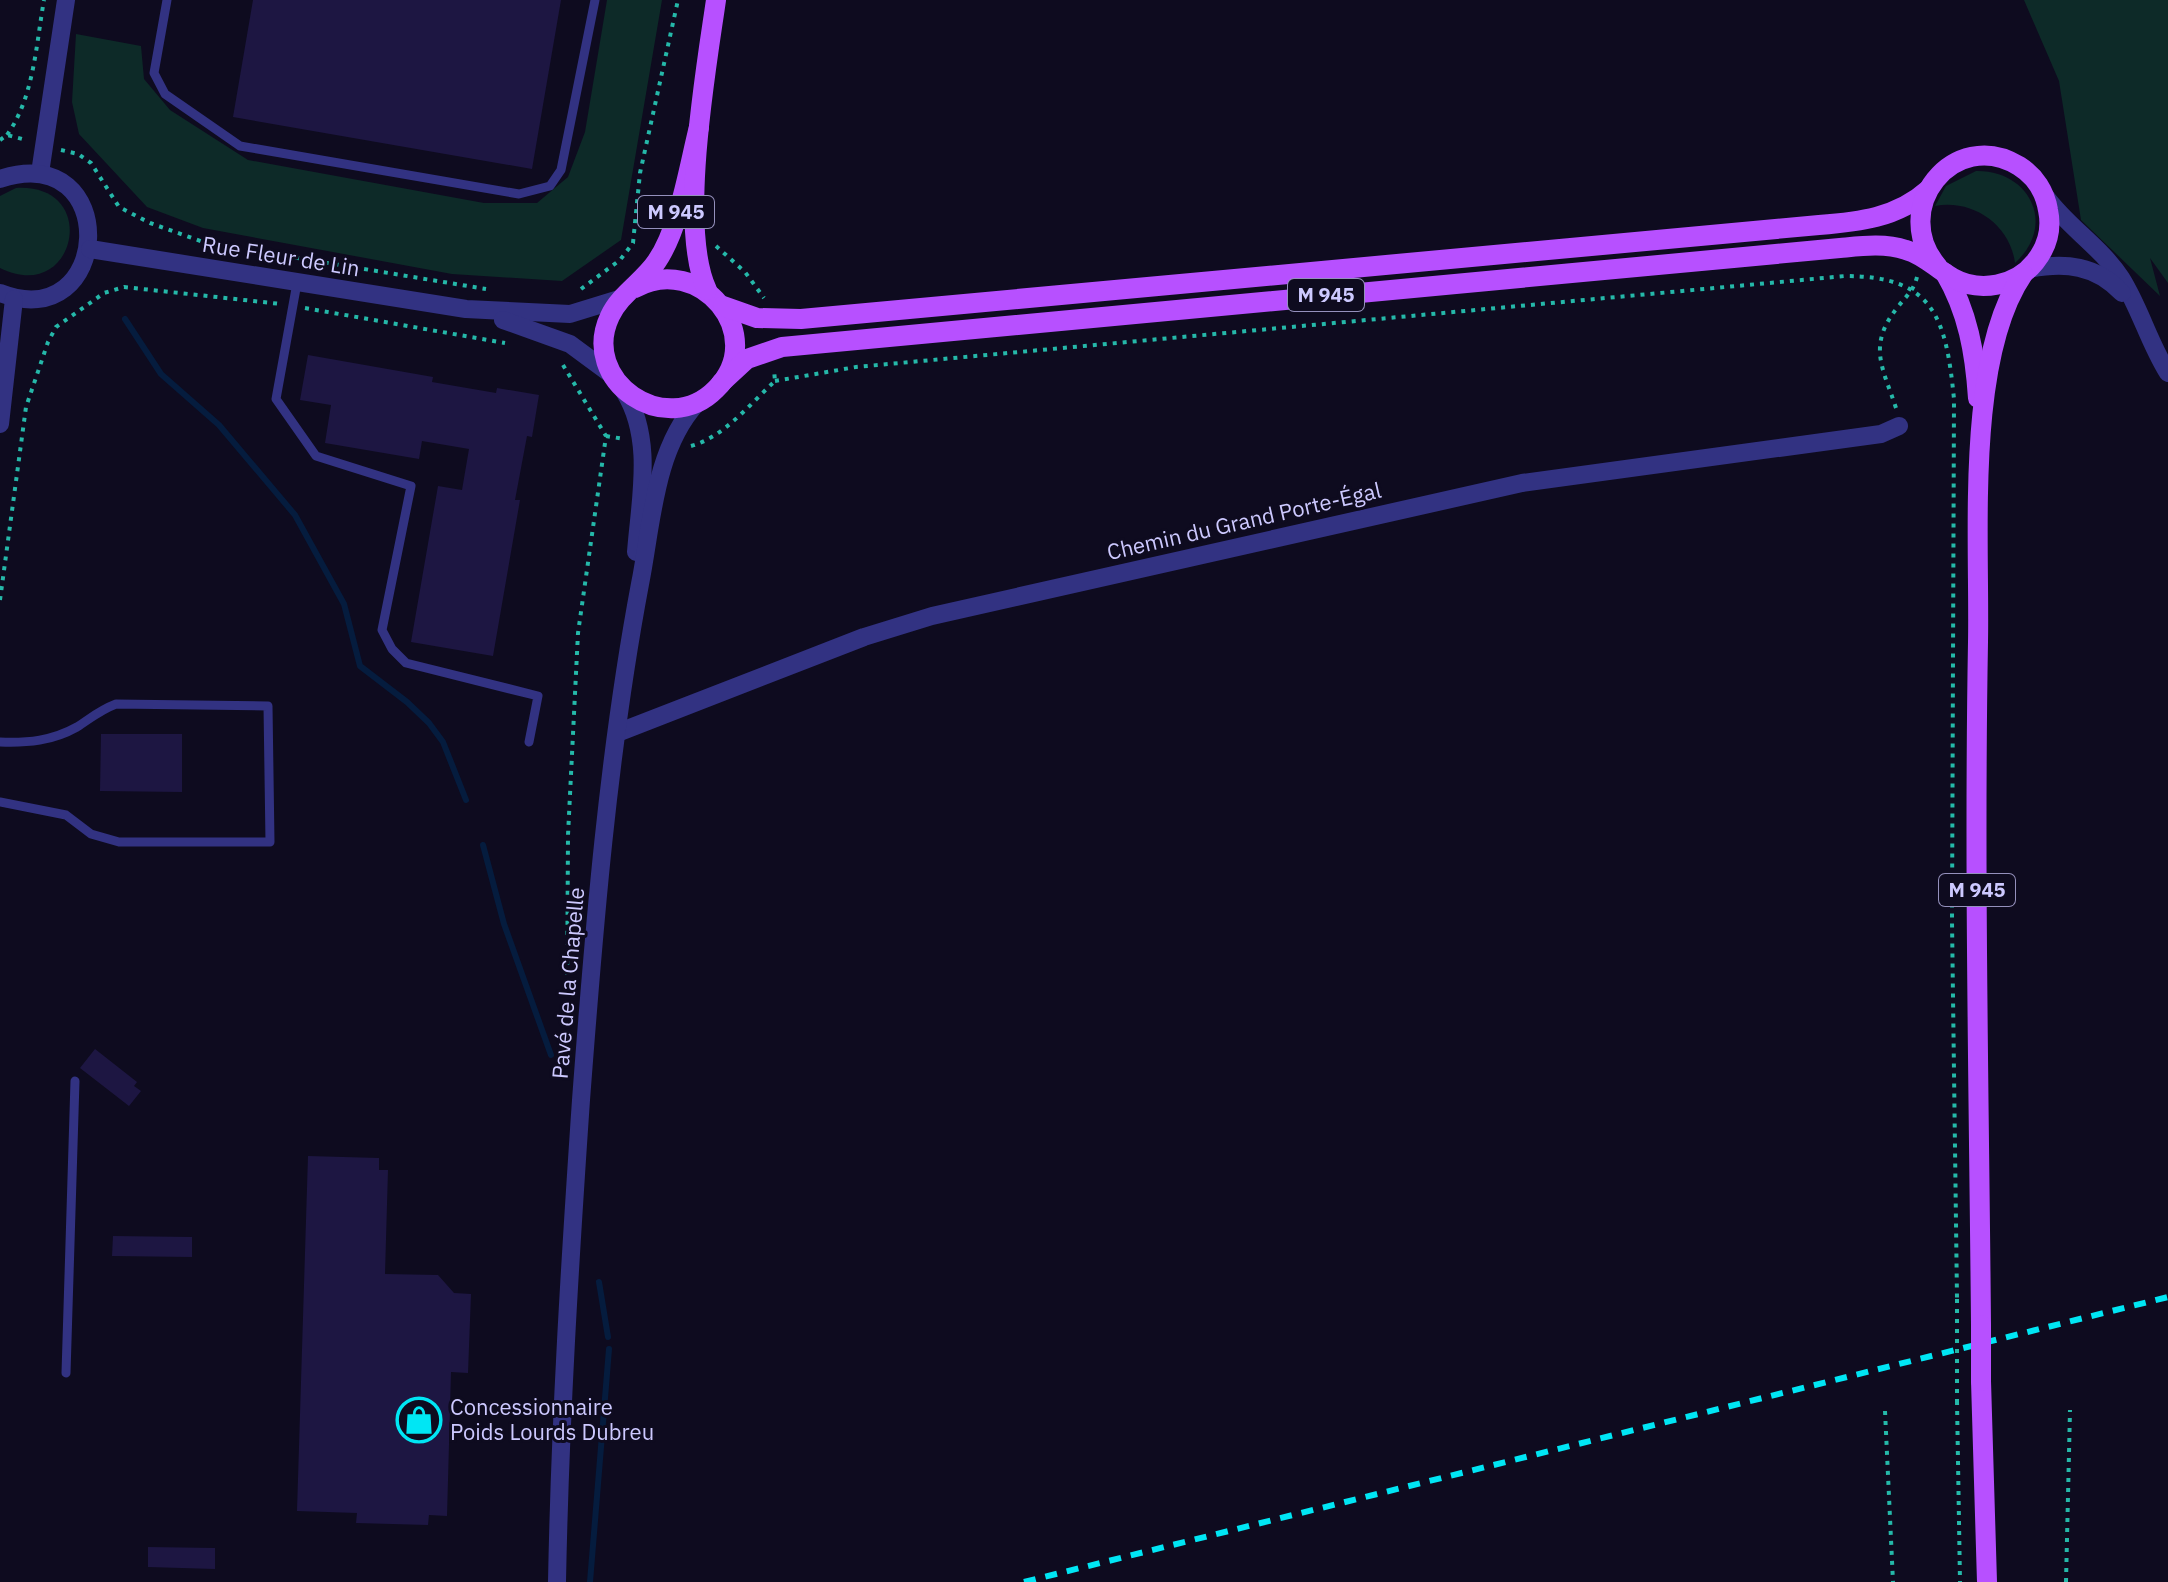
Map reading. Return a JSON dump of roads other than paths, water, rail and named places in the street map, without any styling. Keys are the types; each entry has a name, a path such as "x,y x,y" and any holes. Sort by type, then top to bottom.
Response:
{"main road":[{"name":"M 945","path":"707,290 698,269 695,244 699,127 716,0"},
{"name":"M 945","path":"628,293 663,250 699,127"},
{"path":"1991,157 2017,165 2043,192 2049,228 2044,247 2026,271 2000,284 1983,286 1959,281 1935,265 1928,254 1920,230 1921,205 1928,190 1954,164 1991,157"},
{"name":"M 945","path":"723,306 757,318 801,319 1844,223 1898,211 1928,190"},
{"name":"M 945","path":"721,383 757,353 809,343 1884,245 1935,265 1959,298 1968,325 1981,454"},
{"name":"M 945","path":"1987,1582 1981,1381 1976,787 1981,454 1994,337 2005,305 2026,271"},
{"path":"697,403 674,409 659,408 644,404 618,383 604,356 604,335 610,315 628,293 652,280 671,278 707,290 723,306 734,341 731,363 721,383"},
{"name":"Pavé de la Chapelle","path":"697,403 721,383"}],"street":[{"path":"40,173 66,0"},
{"path":"0,179 18,173 40,173 59,181 80,201 91,229 90,249 82,268 70,283 53,294 34,300 7,296 0,424"},
{"path":"2043,192 2069,226 2112,265 2168,373"},
{"name":"Rue Fleur de Lin","path":"90,249 466,309 570,314 628,293"},
{"path":"2026,271 2059,265 2089,269 2110,281 2141,317"},
{"name":"Rue Fleur de Lin","path":"466,309 570,344 618,383"},
{"path":"618,383 638,419 643,452 628,651"},
{"name":"Pavé de la Chapelle","path":"557,1582 566,1307 590,981 617,733 628,651 660,475 679,424 697,403"},
{"name":"Chemin du Grand Porte-Égal","path":"617,733 864,637 932,616 1522,483 1881,434 1899,426"}],"lane":[{"path":"167,0 154,73 165,94 240,146 519,194 550,186 561,170 595,0"},
{"path":"297,283 276,399 316,456 411,486 382,630 392,649 406,663 538,696 529,742"},
{"path":"0,742 29,743 57,737 79,726 96,711 116,704 268,706 270,842 119,842 91,834 66,815 0,802"},
{"path":"66,1373 75,1081"}],"waterway":[{"path":"125,319 161,374 219,425 295,515 344,604 360,666 429,723 443,742 466,800"},
{"path":"483,845 504,924 551,1055"},
{"path":"599,1282 608,1337"},
{"path":"590,1582 609,1349"}],"railway":[{"path":"1024,1582 2168,1297"}],"place":[{"name":"Concessionnaire Poids Lourds Dubreu","path":"419,1420"}]}
